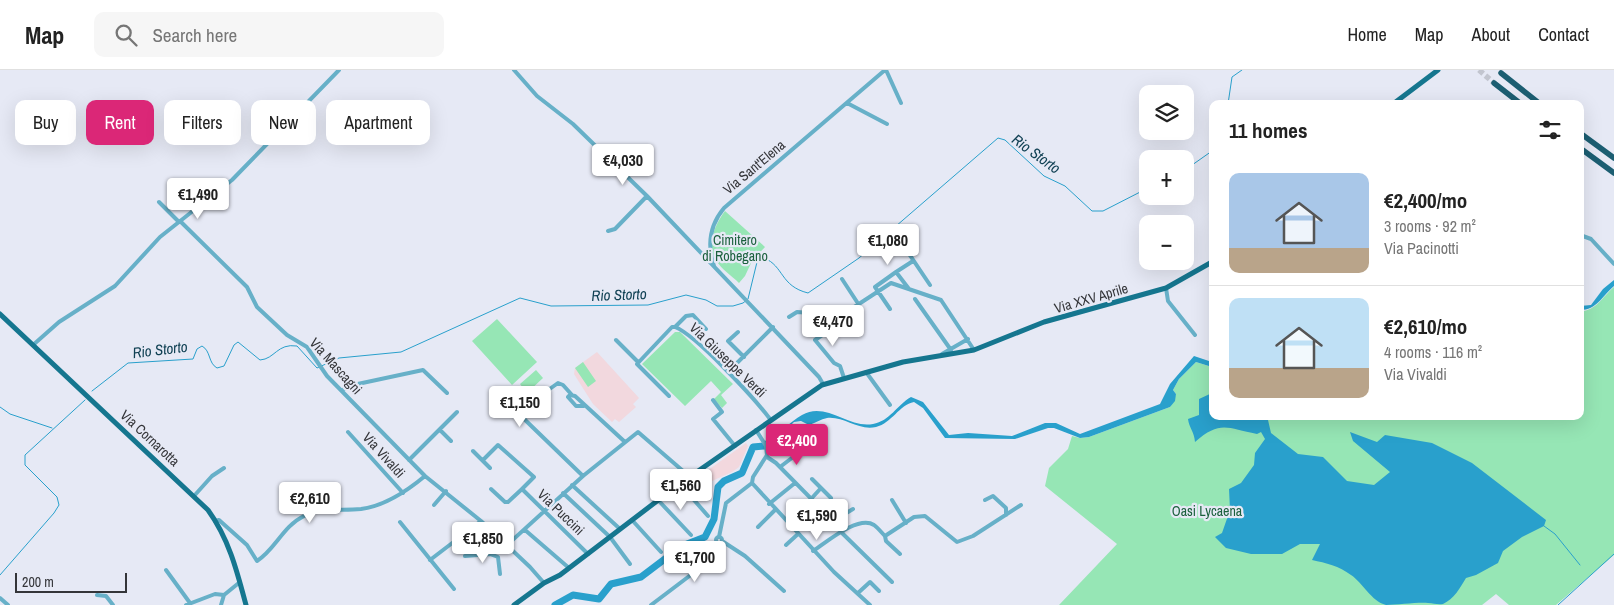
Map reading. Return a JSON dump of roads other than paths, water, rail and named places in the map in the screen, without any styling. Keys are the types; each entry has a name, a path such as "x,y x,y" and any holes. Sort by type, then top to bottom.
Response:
{"highway":[{"path":"1501,74 1535,100"},
{"path":"1494,83 1516,100"},
{"path":"1584,136 1614,158"},
{"path":"1584,151 1614,173"}],"main road":[{"path":"1400,100 1438,70"},
{"name":"Via XXV Aprile","path":"514,605 544,583 569,568 658,500 770,419 823,384 903,362 974,350 1044,322 1166,288 1209,264"},
{"name":"Via Cornarotta","path":"0,314 194,496 215,520 232,552 246,605"}],"street":[{"path":"33,345 59,322 112,289 160,237 232,180 339,70"},
{"path":"514,70 536,96 573,124 647,196 750,302 820,377 823,384"},
{"name":"Via Sant'Elena","path":"714,266 711,256 710,233 720,212 885,70 901,103"},
{"path":"847,103 887,124"},
{"path":"608,231 615,229 647,196"},
{"name":"Via Mascagni","path":"159,202 247,287 257,307 287,335 307,347 320,367 425,476 481,521 544,583"},
{"path":"897,236 930,285"},
{"path":"1584,236 1591,239 1614,264"},
{"path":"890,309 875,287 913,261"},
{"path":"896,272 909,290"},
{"path":"842,279 859,304"},
{"path":"789,317 797,312 842,315 891,283 940,300 974,350"},
{"path":"1166,288 1168,301 1195,335"},
{"path":"915,299 951,350"},
{"path":"833,314 831,329 815,340 834,363 840,366 844,378"},
{"path":"675,327 686,316 693,315 706,329"},
{"name":"Via Giuseppe Verdi","path":"638,362 672,327 675,327 701,347 728,372 770,419"},
{"path":"728,372 773,328"},
{"path":"738,332 728,341 744,358"},
{"path":"937,356 968,339"},
{"path":"616,340 669,396"},
{"path":"342,390 352,385 424,370 447,393"},
{"path":"866,372 890,405"},
{"path":"583,476 519,413 520,409 558,383 563,384 584,406 625,442"},
{"path":"572,394 568,397 568,400 576,406 584,406"},
{"path":"713,400 722,412 714,419 735,446"},
{"path":"409,460 457,412"},
{"path":"440,430 451,441"},
{"path":"756,430 765,444 767,457 780,467 892,582"},
{"name":"Via Vivaldi","path":"348,432 404,493"},
{"path":"507,545 563,493 638,432 690,477"},
{"name":"Via Puccini","path":"483,460 498,445 534,477 522,489 588,554"},
{"path":"473,451 490,468"},
{"path":"780,467 801,451"},
{"path":"752,484 755,474 767,457"},
{"path":"194,496 212,476 224,468"},
{"name":"Via Vivaldi","path":"215,520 219,520 227,525 246,545 255,561 260,559 291,524 302,517 325,509 361,509 374,506 404,493 425,476"},
{"path":"812,479 831,498"},
{"path":"769,504 795,483"},
{"path":"680,484 708,516"},
{"path":"752,484 813,551 870,605"},
{"path":"650,605 696,571 708,559 720,540 726,502 746,486 752,484"},
{"path":"572,486 620,529"},
{"path":"811,499 821,488"},
{"path":"491,489 505,502 508,502 522,489"},
{"path":"434,505 446,491"},
{"path":"563,493 610,537 630,564"},
{"path":"984,500 994,496 1006,508 1006,515"},
{"path":"658,500 691,535"},
{"path":"892,500 906,523"},
{"path":"886,536 914,518 925,516 957,542 973,536 1020,505"},
{"path":"830,529 834,522 853,508"},
{"path":"758,527 776,510"},
{"path":"632,520 661,552"},
{"path":"430,560 481,521"},
{"path":"400,522 454,589"},
{"path":"813,551 842,531 862,522 873,524 886,536 886,541 900,554"},
{"path":"525,530 569,568"},
{"path":"786,546 798,534"},
{"path":"720,540 745,556 784,591"},
{"path":"465,556 490,554 498,556 500,574"},
{"path":"166,570 188,604 215,594 224,595"},
{"path":"221,605 224,595 240,582"},
{"path":"858,594 870,582 879,591"},
{"path":"98,595 106,596 113,605"},
{"path":"0,598 8,605"}],"water":[{"path":"1614,280 1614,286 1599,302 1591,308 1584,309 1584,306 1591,305 1603,289"},
{"path":"1194,356 1209,361 1209,366 1196,362 1179,379 1173,390 1176,394 1175,401 1170,407 1089,437 1080,438 1054,428 1048,428 1015,439 945,438 923,408 914,402 904,407 887,422 876,427 863,427 833,418 809,425 801,421 794,422 769,446 766,442 802,415 811,412 820,411 855,423 873,424 884,420 911,397 923,402 949,435 968,433 1012,436 1045,423 1056,423 1080,434 1160,404 1170,384"},
{"path":"1209,394 1209,420 1268,420 1271,433 1298,454 1323,457 1347,481 1374,485 1390,472 1353,441 1350,432 1377,442 1385,435 1432,443 1472,463 1546,520 1544,526 1522,537 1503,551 1498,563 1476,575 1466,578 1454,596 1443,604 1386,605 1381,603 1371,596 1355,578 1342,569 1312,560 1320,544 1300,544 1282,554 1251,554 1226,548 1215,537 1222,533 1230,510 1229,489 1241,483 1254,465 1255,453 1265,439 1261,432 1257,434 1231,428 1218,428 1195,442 1188,419 1199,415 1199,399"}],"waterway":[{"name":"Rio Storto","path":"1229,100 1232,77 1242,70"},
{"name":"Rio Storto","path":"92,391 128,363 193,359 197,349 202,346 217,368 224,366 234,345 238,342 260,360 285,347 297,346 317,368 339,358 401,352 520,298 551,306 648,305 686,295 706,300 717,306 733,306 743,303 748,299 757,262 764,258 775,266 792,286 808,293 859,258 998,138 1005,140 1044,176 1065,186 1092,211 1103,211 1139,193"},
{"name":"Rio Storto","path":"1194,164 1209,153"},
{"name":"Rio Storto","path":"0,575 59,505 57,497 25,465 25,455 85,400"},
{"path":"0,407 10,414 52,428"},
{"path":"555,605 573,595 599,599 611,584 641,577 682,546 705,537 714,519 718,487 724,481 742,473 753,447 764,446 770,442"},
{"path":"1544,526 1555,534 1580,565"},
{"path":"1558,605 1614,554"}],"tunnel":[{"path":"1479,70 1494,83"}],"park label":[{"name":"Cimitero di Robegano","path":"735,248"},
{"name":"Oasi Lycaena","path":"1207,511"}]}
